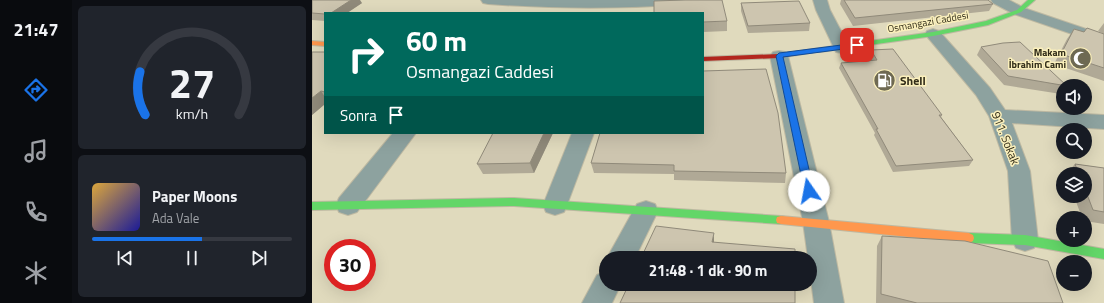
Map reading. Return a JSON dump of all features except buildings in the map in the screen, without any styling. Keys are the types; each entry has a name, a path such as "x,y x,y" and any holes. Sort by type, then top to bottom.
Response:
{"street":[{"path":"488,0 549,4 615,2 631,9 691,0"},
{"path":"820,0 823,10 842,48"},
{"path":"998,0 1019,10 1104,40"},
{"name":"Osmangazi Caddesi","path":"704,59 779,56 933,34 988,23 1019,10 1032,0"},
{"name":"911. Sokak","path":"933,34 983,92 999,116 1019,171 1025,240"},
{"path":"312,43 324,44"},
{"path":"779,56 816,222 829,303"},
{"path":"999,116 1104,122"},
{"path":"348,206 404,134"},
{"path":"555,205 583,134"},
{"path":"312,206 514,202 816,222 960,238 1025,240 1104,254"},
{"path":"625,251 646,211"},
{"path":"597,303 603,291"}],"traffic: fast":[{"path":"820,50 933,34 988,23 1019,11 1032,0"},
{"path":"312,206 514,202 781,220"},
{"path":"969,238 1025,240 1104,254"}],"traffic: slow":[{"path":"312,43 324,44"},
{"path":"781,220 969,238"}],"traffic: jam":[{"path":"704,59 779,56 820,50"}],"place":[{"name":"Makam İbrahim Cami","path":"1081,58"},
{"name":"Shell","path":"885,80"}],"route":[{"path":"809,191 779,56 857,45"}]}
